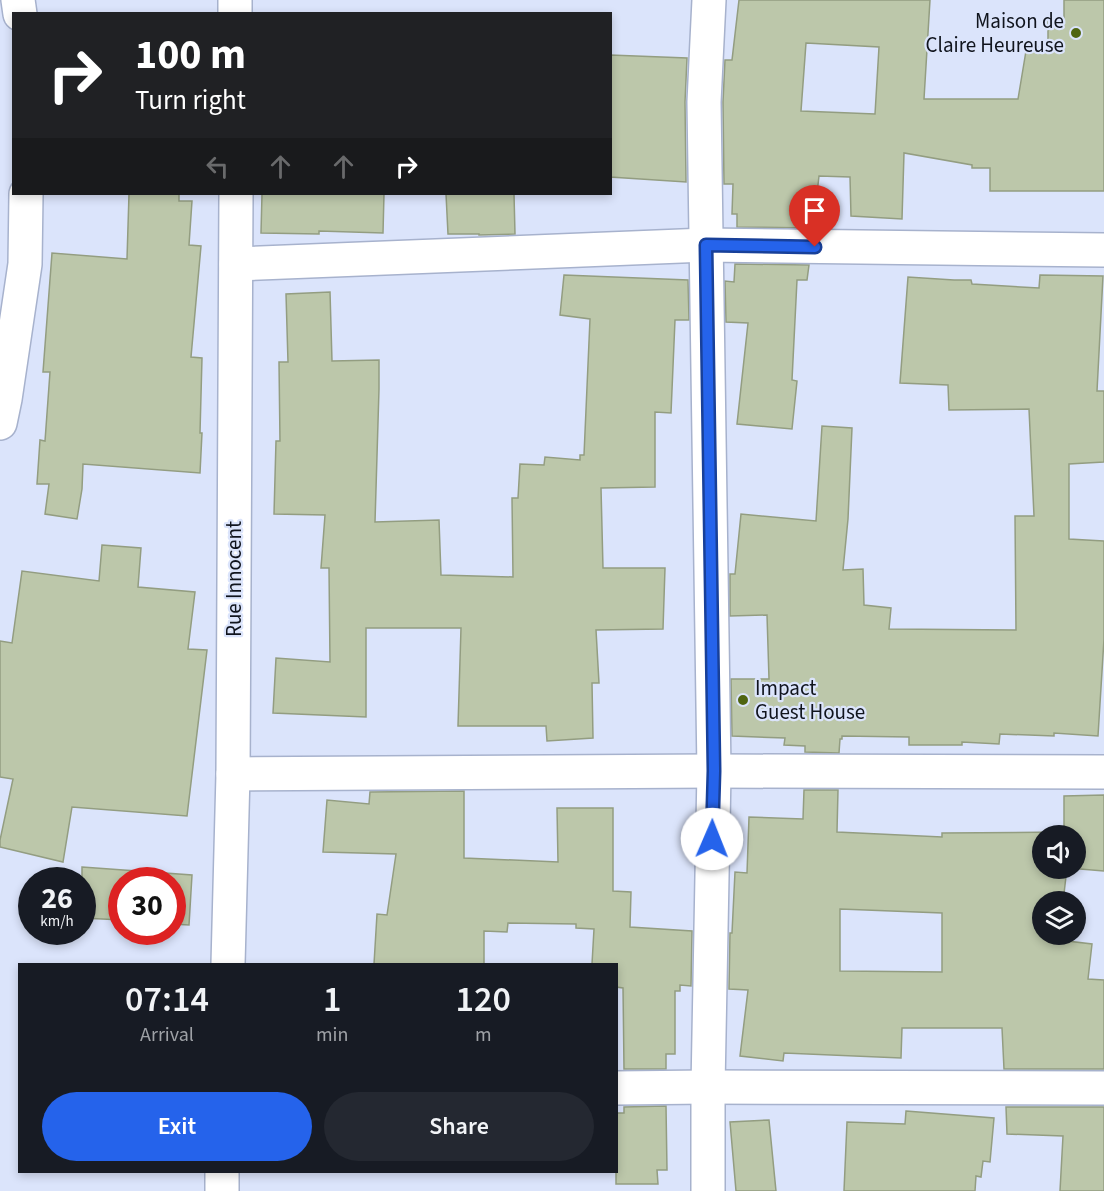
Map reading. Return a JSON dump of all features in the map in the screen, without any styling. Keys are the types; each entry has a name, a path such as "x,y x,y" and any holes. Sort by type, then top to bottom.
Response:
{"street":[{"path":"708,1191 714,771 704,102 709,0"},
{"path":"0,423 25,264 26,195"},
{"name":"Rue Innocent","path":"228,963 233,774 236,195"},
{"path":"236,264 706,245 1104,250"},
{"path":"233,774 714,771 1104,772"},
{"path":"618,1088 1104,1088"},
{"path":"222,1173 222,1191"}],"building":[{"path":"739,0 930,0 924,99 1018,99 1027,45 1048,48 1048,21 1064,20 1064,0 1104,0 1104,191 990,191 990,168 972,168 972,165 904,153 902,219 851,216 850,177 819,176 813,228 737,227 737,214 732,214 733,184 724,184 725,60 732,60","holes":["806,43 879,47 875,114 801,111"]},
{"path":"612,55 687,58 686,182 612,177"},
{"path":"129,195 179,195 179,201 192,201 189,245 201,246 191,357 202,358 200,473 83,464 77,519 45,514 49,484 37,484 40,440 45,441 50,372 43,372 52,253 127,259"},
{"path":"262,195 384,195 383,233 319,231 319,234 261,233"},
{"path":"446,195 514,195 515,234 448,234"},
{"path":"735,264 809,265 807,280 797,280 792,380 797,381 792,429 737,424 748,323 726,322 725,281 734,282"},
{"path":"564,275 688,280 689,320 675,320 671,413 655,412 655,487 601,488 603,568 665,568 663,629 596,630 599,683 592,683 593,738 547,741 546,726 458,726 461,628 366,628 366,717 273,713 276,658 330,662 329,568 321,568 325,515 274,514 276,441 280,441 279,362 288,362 286,294 330,292 332,361 379,360 375,522 439,520 441,575 513,577 512,498 518,498 520,464 544,465 545,457 580,460 580,455 584,455 590,319 560,315"},
{"path":"1040,275 1103,276 1097,391 1104,391 1104,462 1069,464 1069,539 1104,541 1104,639 1098,736 1054,733 1054,736 1000,734 999,744 962,742 962,745 909,745 909,737 842,736 839,753 805,752 805,746 784,745 785,738 732,736 731,679 769,679 767,615 730,616 730,574 735,574 741,514 816,521 822,426 852,428 843,570 863,569 864,605 891,608 889,629 1016,630 1015,516 1034,516 1029,409 949,410 948,385 900,383 908,277 971,280 972,284 1039,288"},
{"path":"102,545 141,548 138,587 195,592 188,649 207,650 187,816 72,807 63,862 0,847 13,779 0,777 0,641 12,643 22,571 99,581"},
{"path":"804,790 838,790 837,832 942,837 942,833 1032,832 1032,879 1066,879 1064,891 1032,891 1032,945 1092,944 1088,979 1104,980 1104,1069 1004,1069 1002,1028 902,1028 901,1058 784,1053 783,1061 740,1056 748,990 729,989 730,933 732,933 735,872 747,873 749,817 803,819","holes":["840,909 942,913 942,972 840,971"]},
{"path":"464,791 464,858 558,862 557,808 613,808 613,891 631,892 630,927 692,931 691,986 680,985 680,991 675,991 675,1054 666,1054 666,1069 624,1069 623,988 618,987 618,963 592,963 594,929 576,928 576,924 508,923 507,932 484,931 484,963 374,963 377,914 387,915 396,854 323,852 327,800 369,804 370,792"},
{"path":"1104,795 1104,871 1086,870 1086,825 1064,825 1064,796"},
{"path":"96,868 108,869 108,919 96,919"},
{"path":"186,875 192,875 189,925 186,925"},
{"path":"666,1106 667,1170 657,1170 658,1184 616,1184 618,1113 624,1113 624,1107"},
{"path":"1006,1107 1104,1107 1104,1191 1060,1191 1063,1136 1007,1134"},
{"path":"906,1111 994,1118 990,1162 983,1161 981,1177 976,1176 975,1191 844,1191 847,1122 905,1124"},
{"path":"769,1120 776,1191 736,1191 730,1122"}],"place":[{"name":"Maison de Claire Heureuse","path":"1076,33"},
{"name":"Impact Guest House","path":"743,700"}],"route":[{"path":"712,839 714,771 706,245 815,247"}]}
